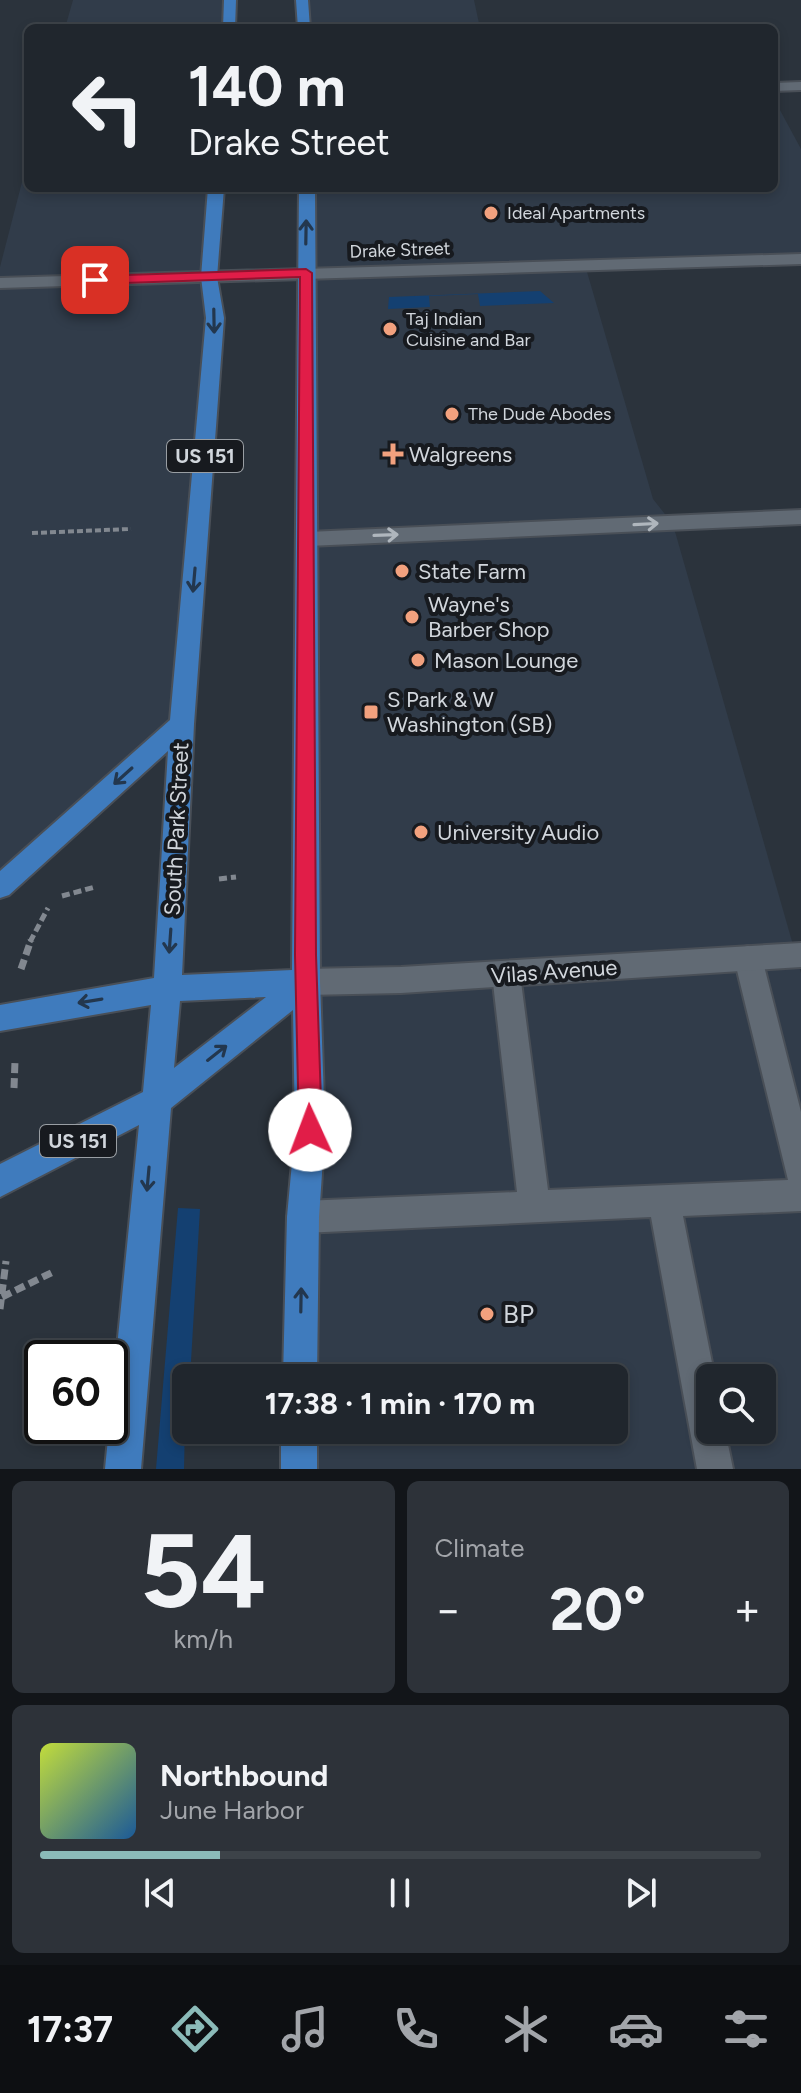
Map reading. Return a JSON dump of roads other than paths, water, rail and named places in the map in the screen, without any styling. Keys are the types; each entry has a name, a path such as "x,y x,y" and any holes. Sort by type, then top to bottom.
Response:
{"main road":[{"path":"229,24 230,0"},
{"path":"302,0 304,24"},
{"name":"South Park Street","path":"123,1469 167,989 182,724 215,318 209,277 216,192"},
{"path":"300,1364 303,1217 310,1130 306,982 307,192"},
{"path":"0,887 182,724"},
{"path":"0,1018 167,989 306,982"},
{"name":"US 151","path":"0,1181 156,1101 306,982"},
{"path":"299,1444 299,1469"}],"street":[{"path":"778,87 801,86"},
{"name":"Drake Street","path":"0,283 801,259"},
{"path":"308,539 801,517"},
{"name":"Vilas Avenue","path":"306,982 506,974 801,955"},
{"path":"748,958 801,1173"},
{"path":"506,974 534,1206"},
{"path":"303,1217 801,1195"},
{"path":"664,1201 715,1469"}],"place":[{"name":"Ideal Apartments","path":"491,213"},
{"name":"Taj Indian Cuisine and Bar","path":"390,329"},
{"name":"The Dude Abodes","path":"452,414"},
{"name":"Walgreens","path":"393,454"},
{"name":"State Farm","path":"402,571"},
{"name":"Wayne's Barber Shop","path":"412,617"},
{"name":"Mason Lounge","path":"418,660"},
{"name":"S Park & W Washington (SB)","path":"371,712"},
{"name":"University Audio","path":"421,832"},
{"name":"BP","path":"487,1314"}]}
